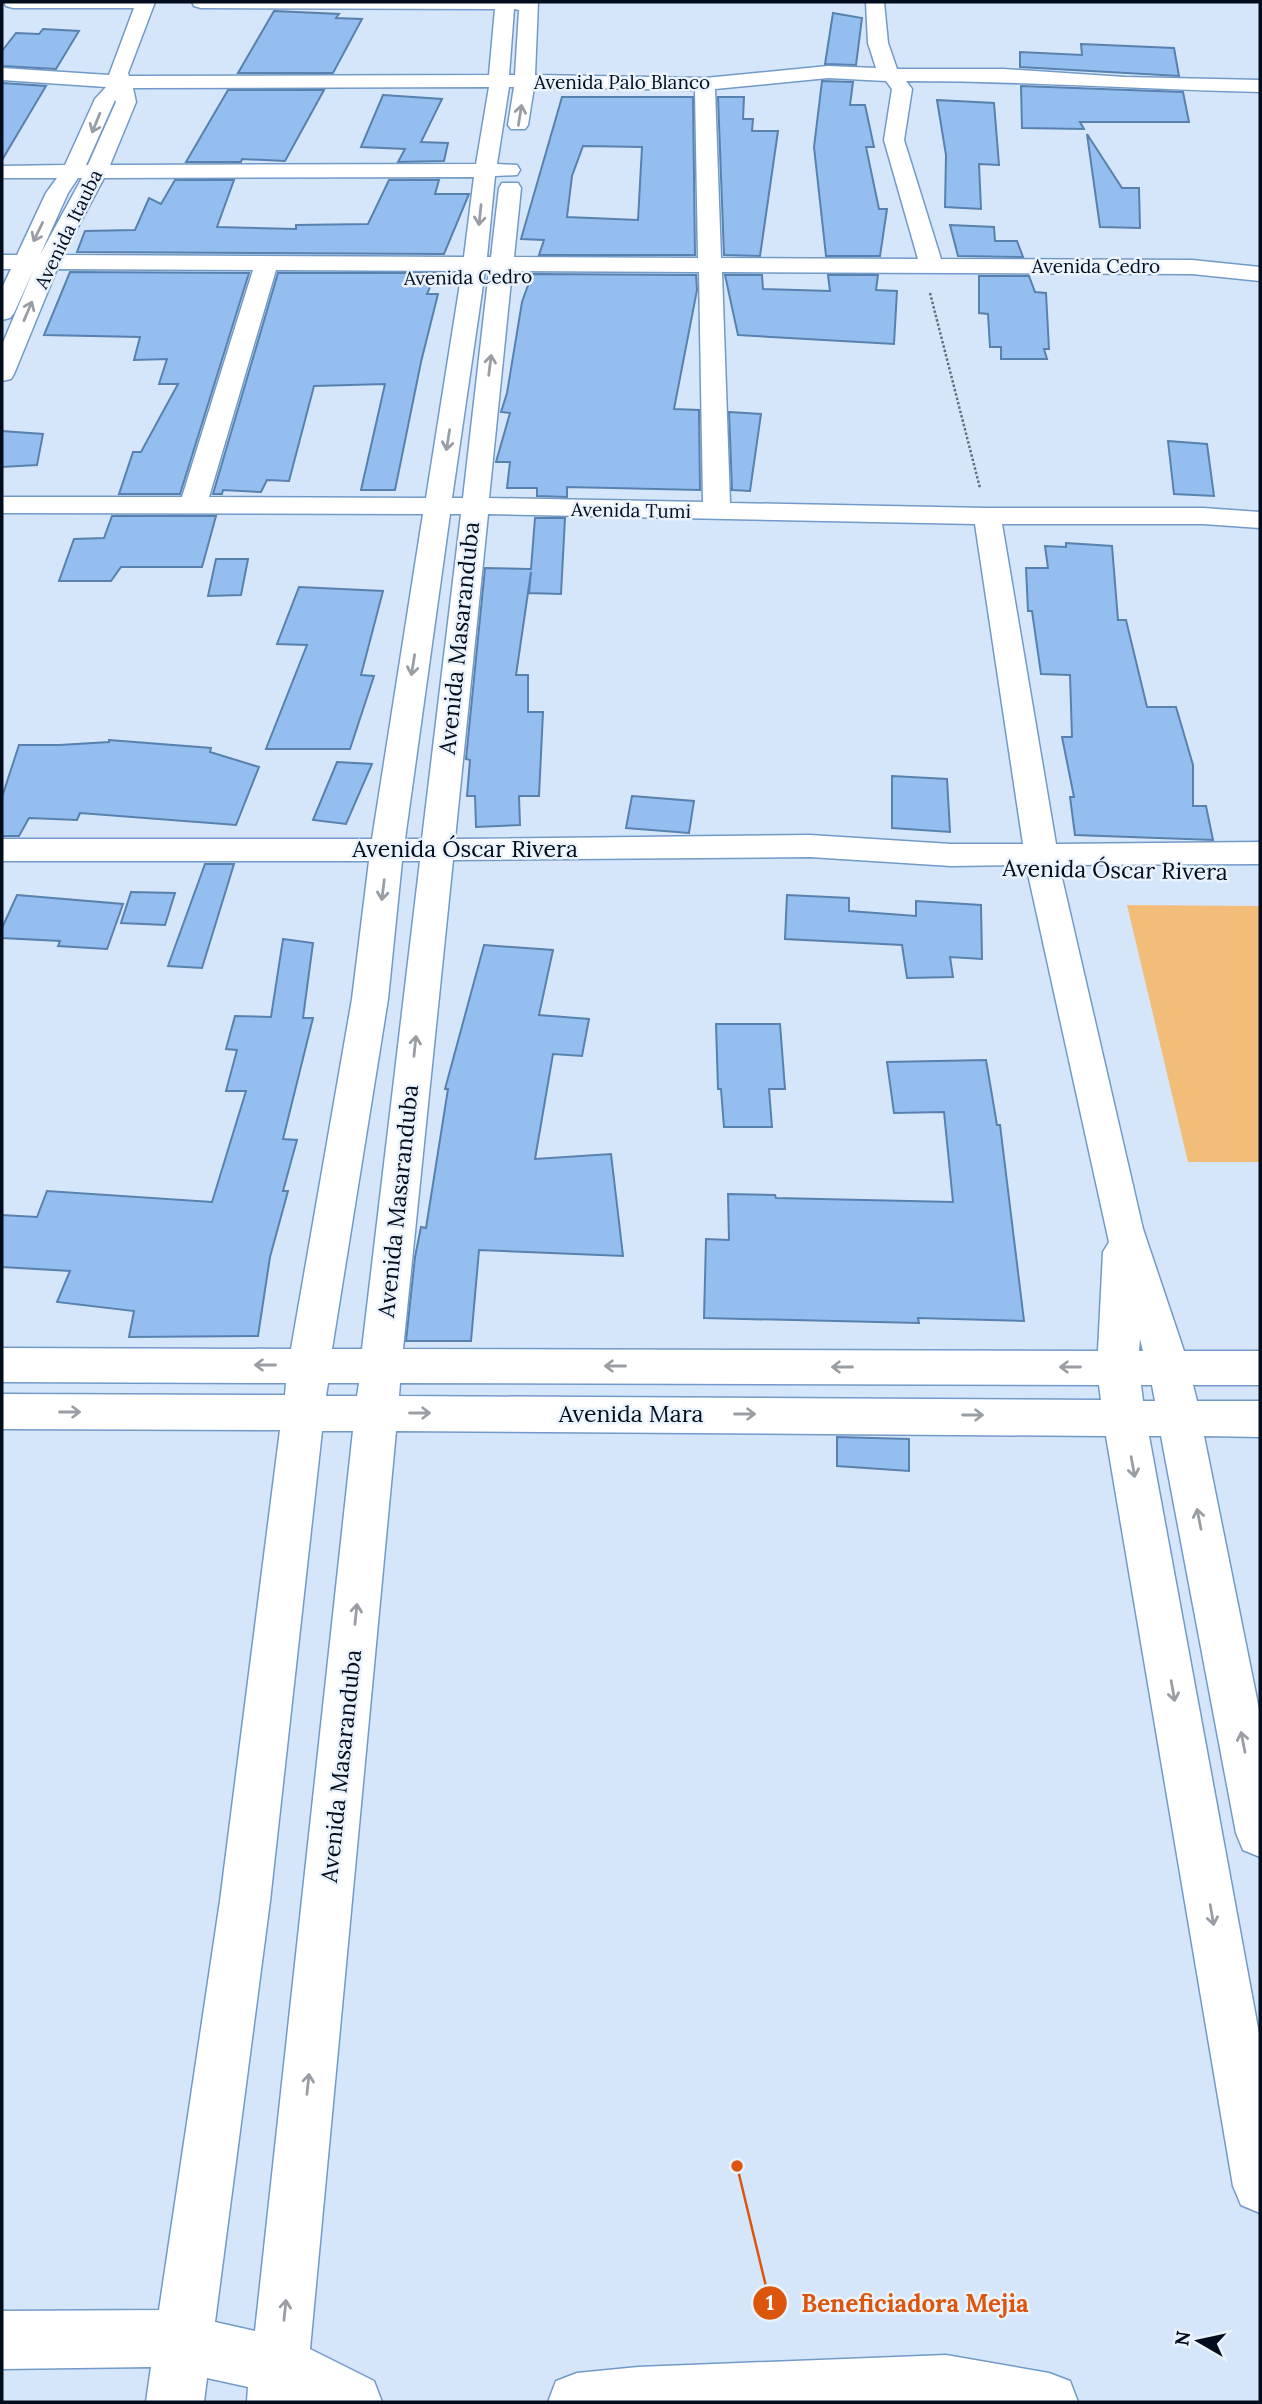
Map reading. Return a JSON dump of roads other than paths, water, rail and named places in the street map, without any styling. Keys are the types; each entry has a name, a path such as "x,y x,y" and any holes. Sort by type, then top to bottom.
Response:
{"street":[{"path":"13,2 146,2"},
{"name":"Avenida Itauba","path":"2,313 12,267 72,172 105,99 120,78 146,2"},
{"name":"Avenida Itauba","path":"129,46 156,23 165,2"},
{"path":"176,2402 245,1901 310,1366 370,999 387,849 454,515 512,76 517,3 201,2"},
{"path":"875,2 878,43 884,65 902,89 894,140 932,266"},
{"name":"Avenida Palo Blanco","path":"2,74 120,78 512,76 705,84 828,72 1003,75 1125,83 1260,86"},
{"name":"Avenida Itauba","path":"2,374 46,268 96,172 126,102 120,78"},
{"path":"705,84 717,512"},
{"path":"2,172 498,171"},
{"name":"Avenida Cedro","path":"12,267 46,268 115,278 265,270 709,271 888,278 932,266 1192,267 1260,274"},
{"path":"193,506 265,270"},
{"name":"Avenida Tumi","path":"2,505 193,506 454,515"},
{"name":"Avenida Tumi","path":"2,523 717,512 1203,516 1260,520"},
{"name":"Avenida Masaranduba","path":"278,2384 436,850 454,515"},
{"path":"987,516 1042,864 1124,1229 1169,1367 1260,1833"},
{"name":"Avenida Óscar Rivera","path":"2,850 436,850 810,846 929,853 984,867 1260,853"},
{"name":"Avenida Óscar Rivera","path":"1042,864 1260,873"},
{"path":"1124,1229 1118,1368 1124,1416 1260,2186"},
{"name":"Avenida Mara","path":"2,1365 1260,1368"},
{"name":"Avenida Mara","path":"2,1411 1124,1416 1260,1419"},
{"path":"2,2340 155,2338 183,2345 278,2384 353,2402"},
{"path":"577,2402 638,2396 946,2384 1049,2402"}],"place":[{"name":"Beneficiadora Mejia","path":"737,2166"}]}
